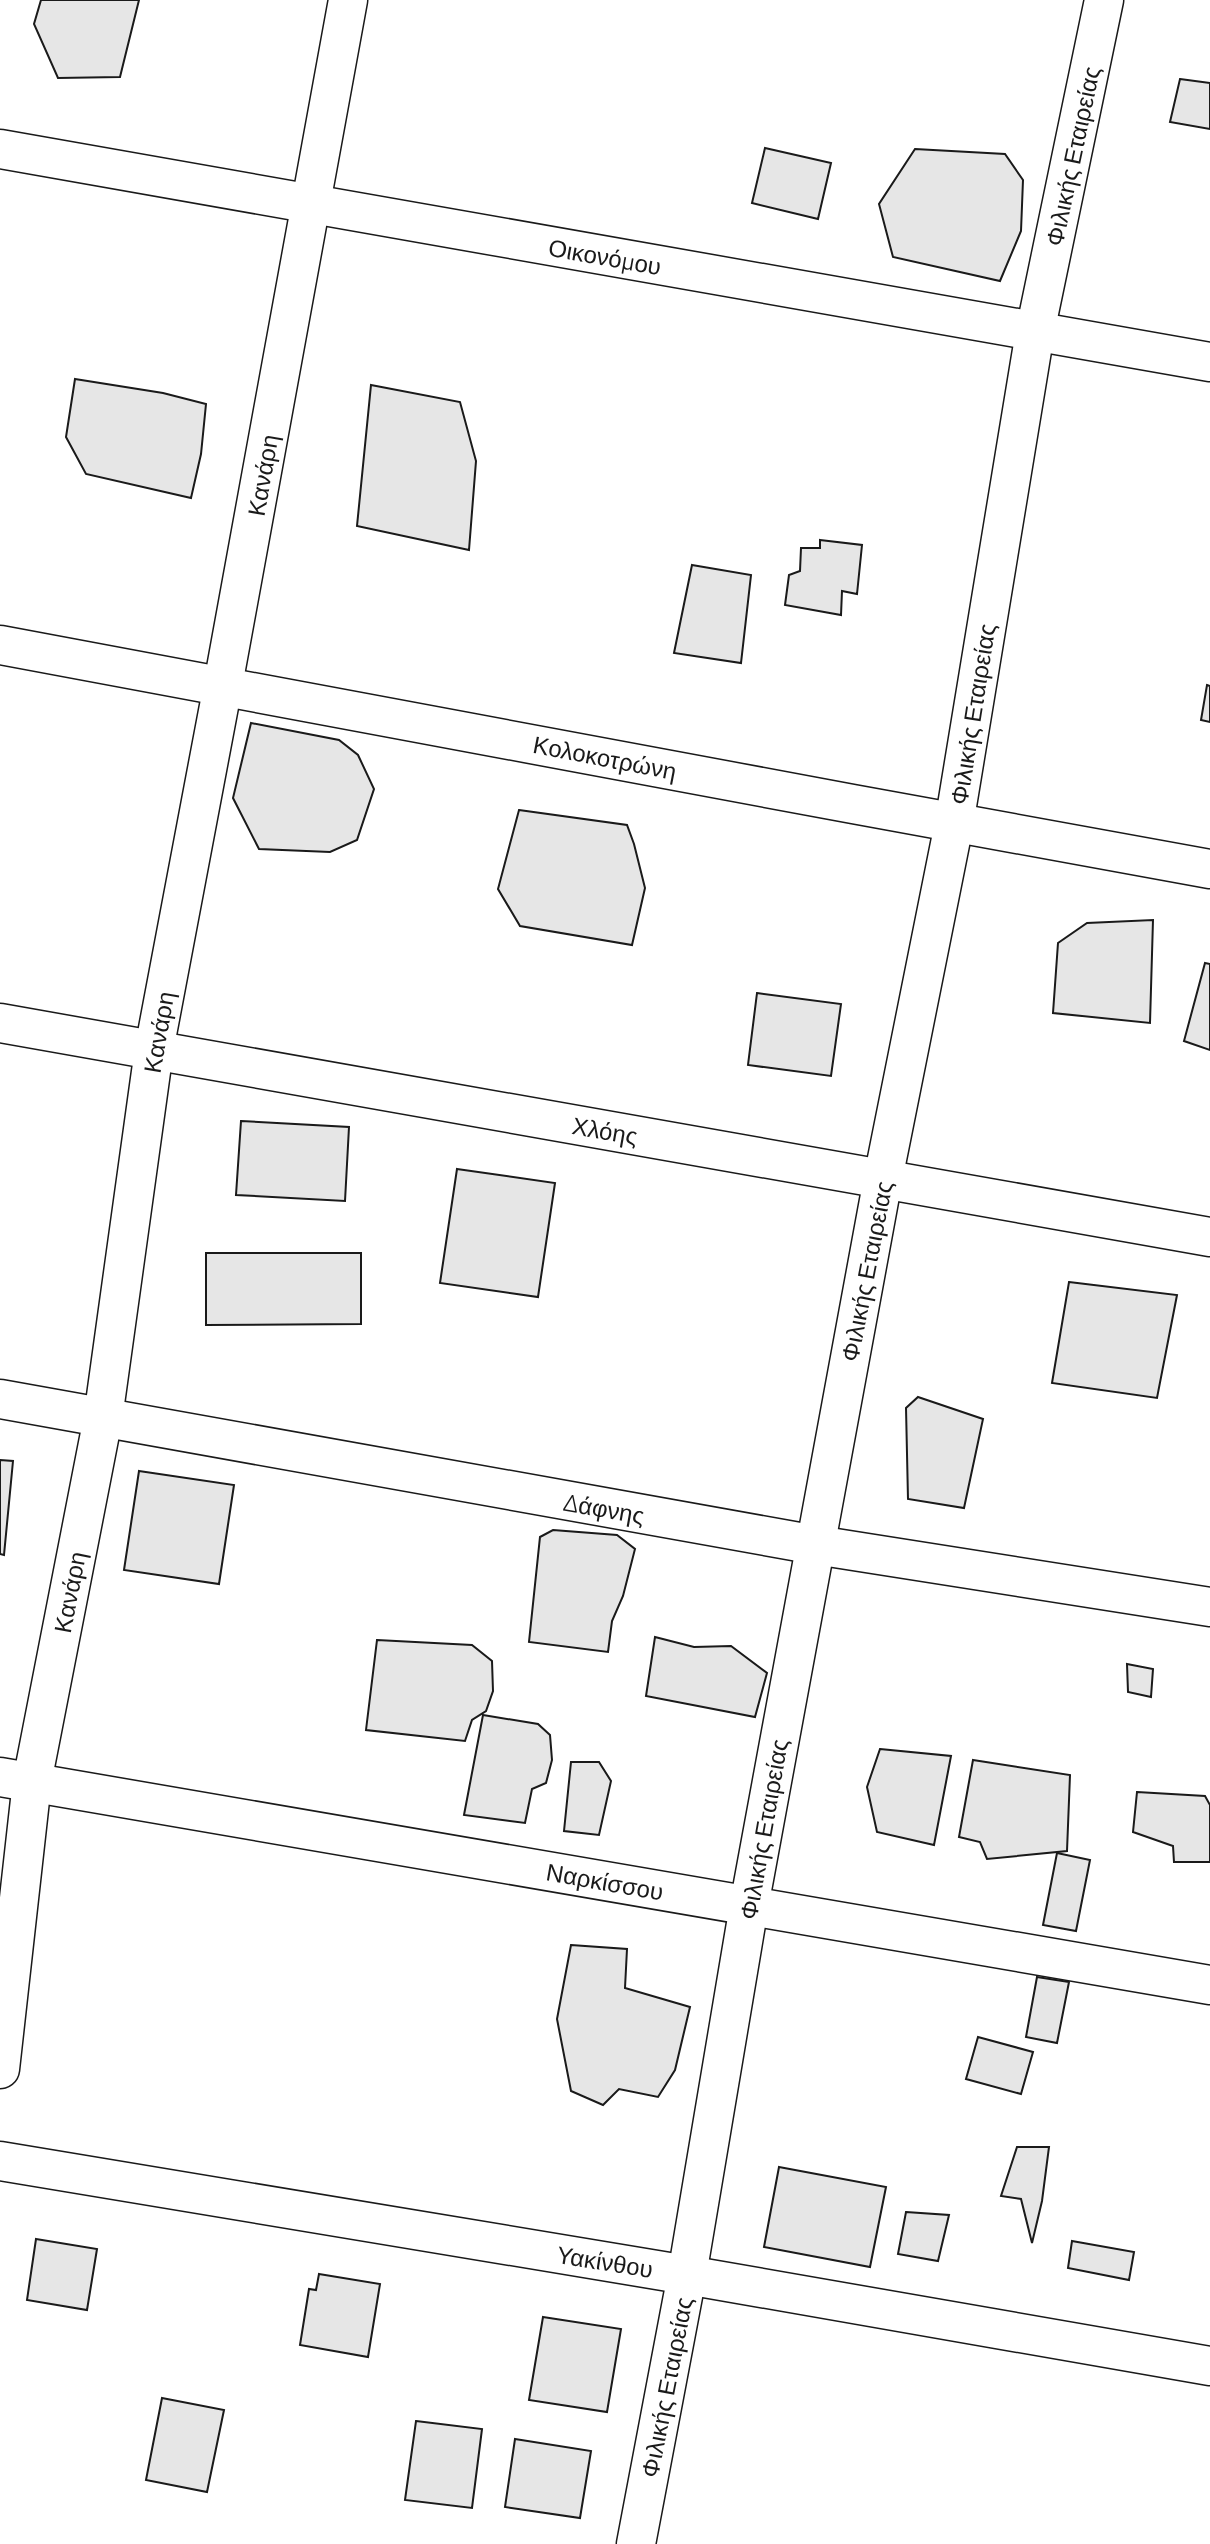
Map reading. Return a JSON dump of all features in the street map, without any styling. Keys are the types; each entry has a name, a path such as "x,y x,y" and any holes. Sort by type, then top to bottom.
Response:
{"street":[{"name":"Κανάρη","path":"0,2069 16,1779 103,1419 154,1050 348,0"},
{"name":"Φιλικής Εταιρείας","path":"636,2544 687,2275 749,1906 883,1179 954,824 1035,332 1104,0"},
{"name":"Οικονόμου","path":"0,149 1210,362"},
{"name":"Κολοκοτρώνη","path":"0,645 954,824 1210,869"},
{"name":"Χλόης","path":"0,1023 1210,1237"},
{"name":"Δάφνης","path":"0,1399 816,1545 1210,1607"},
{"name":"Ναρκίσσου","path":"16,1779 1210,1984"},
{"name":"Υακίνθου","path":"0,2161 687,2275 1210,2366"}],"building":[{"path":"41,0 139,0 120,77 58,78 34,24"},
{"path":"1180,79 1210,83 1210,129 1170,122"},
{"path":"765,148 831,163 818,219 752,203"},
{"path":"915,149 1005,154 1023,180 1021,231 1000,281 893,257 879,204"},
{"path":"75,379 163,393 206,404 201,454 191,498 86,474 66,437"},
{"path":"371,385 460,402 476,461 469,550 357,526"},
{"path":"820,540 862,545 857,594 842,591 841,615 785,605 789,575 800,571 801,548 820,548"},
{"path":"692,565 751,575 741,663 674,653"},
{"path":"1207,685 1210,686 1210,722 1201,720"},
{"path":"251,723 339,740 358,755 374,789 357,840 330,852 259,849 233,798"},
{"path":"519,810 627,825 645,888 632,945 520,926 498,889"},
{"path":"1153,920 1150,1023 1053,1013 1058,943 1087,923"},
{"path":"1205,963 1210,964 1210,1050 1184,1041"},
{"path":"757,993 841,1004 831,1076 748,1065"},
{"path":"241,1121 349,1127 345,1201 236,1195"},
{"path":"457,1169 555,1183 538,1297 440,1283"},
{"path":"206,1253 361,1253 361,1324 206,1325"},
{"path":"1069,1282 1177,1295 1157,1398 1052,1383"},
{"path":"918,1397 983,1419 964,1508 908,1499 906,1408"},
{"path":"0,1460 13,1461 4,1555 0,1554"},
{"path":"139,1471 234,1485 219,1584 124,1570"},
{"path":"553,1530 617,1535 635,1549 623,1596 612,1621 608,1652 529,1642 540,1537"},
{"path":"655,1637 694,1647 731,1646 767,1673 755,1717 646,1696"},
{"path":"377,1640 472,1645 492,1661 493,1691 486,1711 472,1720 465,1741 366,1730"},
{"path":"1127,1664 1153,1669 1151,1697 1128,1692"},
{"path":"483,1715 538,1724 550,1735 552,1760 546,1783 532,1789 525,1823 464,1815"},
{"path":"880,1749 951,1756 934,1845 877,1832 867,1787"},
{"path":"973,1760 1070,1775 1067,1851 987,1859 980,1842 959,1837"},
{"path":"571,1762 599,1762 611,1781 599,1835 564,1831"},
{"path":"1137,1792 1205,1796 1210,1805 1210,1862 1174,1862 1173,1846 1133,1832"},
{"path":"1057,1853 1090,1860 1076,1931 1043,1925"},
{"path":"571,1945 627,1949 625,1988 690,2007 675,2070 658,2097 619,2089 603,2105 571,2091 557,2019"},
{"path":"1037,1977 1069,1982 1057,2043 1026,2037"},
{"path":"978,2037 1033,2052 1021,2094 966,2079"},
{"path":"1017,2147 1049,2147 1042,2201 1032,2243 1021,2199 1001,2196"},
{"path":"779,2167 886,2187 870,2267 764,2247"},
{"path":"906,2212 949,2215 938,2261 898,2254"},
{"path":"36,2239 97,2249 87,2310 27,2300"},
{"path":"1072,2241 1134,2252 1129,2280 1068,2268"},
{"path":"319,2274 380,2284 368,2357 300,2345 309,2289 316,2290"},
{"path":"543,2317 621,2329 607,2412 529,2400"},
{"path":"162,2398 224,2410 207,2492 146,2480"},
{"path":"416,2421 482,2429 472,2508 405,2500"},
{"path":"515,2439 591,2451 580,2518 505,2507"}]}
